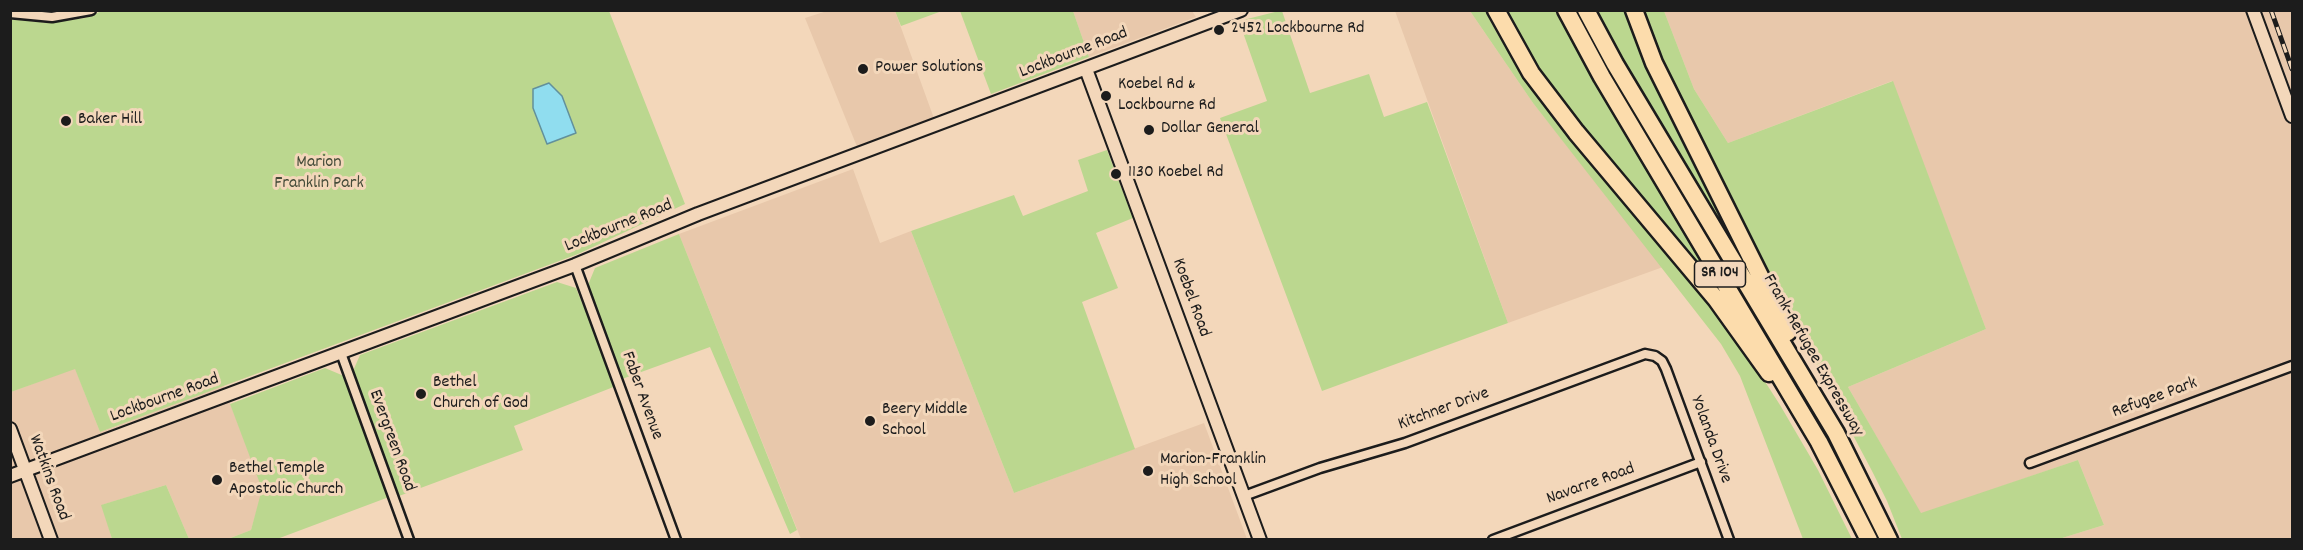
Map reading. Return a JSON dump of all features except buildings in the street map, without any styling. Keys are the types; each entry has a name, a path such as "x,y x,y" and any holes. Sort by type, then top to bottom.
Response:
{"highway":[{"path":"1496,10 1531,73 1576,132 1716,299 1819,441"},
{"name":"Frank-Refugee Expressway","path":"1566,10 1608,87 1819,441 1869,540"},
{"name":"Frank-Refugee Expressway","path":"1586,10 1615,64 1836,433 1889,540"},
{"path":"1634,10 1654,63 1836,433"}],"main road":[{"name":"Lockbourne Road","path":"10,476 575,265 681,221 1241,10"},
{"path":"2253,10 2292,116"},
{"name":"Koebel Road","path":"1086,69 1260,540"},
{"name":"Watkins Road","path":"10,429 51,540"}],"street":[{"path":"10,13 52,17 91,10"},
{"name":"Faber Avenue","path":"575,265 676,540"},
{"name":"Evergreen Road","path":"341,353 409,540"},
{"name":"Kitchner Drive","path":"1244,496 1320,468 1405,443 1634,357 1644,354 1655,356"},
{"name":"Yolanda Drive","path":"1655,356 1666,369 1729,540"},
{"name":"Refugee Park","path":"2030,463 2292,366"},
{"name":"Navarre Road","path":"1493,540 1701,462"}],"shaded area":[{"path":"827,11 895,11 936,124 860,154 805,18"},
{"path":"1073,11 1192,11 1196,17 1089,57"},
{"path":"1395,11 1470,11 1533,103 1663,267 1508,323"},
{"path":"1664,11 2292,11 2292,539 2059,539 2104,525 2078,460 1921,514 1848,387 1986,329 1892,81 1728,143 1694,89"},
{"name":"Beery Middle School","path":"853,169 880,243 911,231 1014,493 1204,423 1247,539 801,539 679,234"},
{"path":"75,368 100,432 223,385 263,489 251,530 228,539 189,539 166,485 102,505 112,539 11,540 11,392"}],"green space":[{"name":"Marion Franklin Park","path":"104,10 609,11 685,204 578,254 100,432 75,369 11,392 11,19 49,23 85,18"},
{"path":"895,10 942,11 901,26"},
{"path":"960,11 1073,11 1089,57 991,94"},
{"path":"1282,11 1310,93 1369,74 1384,117 1427,102 1508,323 1322,391 1220,118 1267,101 1239,21"},
{"path":"1470,11 1485,11 1499,37 1550,112 1728,324 1818,470 1852,539 1803,539 1740,376 1721,344 1533,103"},
{"path":"1502,11 1555,11 1622,130 1717,288 1606,159 1526,54"},
{"path":"1595,11 1627,11 1736,241 1733,243"},
{"path":"1643,11 1664,11 1694,89 1728,143 1893,81 1986,329 1848,387 1921,513 2078,460 2104,525 2059,539 1902,539 1872,471 1750,241 1684,110"},
{"path":"1107,150 1133,218 1096,233 1118,288 1082,302 1135,449 1014,493 911,231 1014,195 1023,216 1088,191 1078,160"},
{"path":"679,234 797,530 790,534 710,347 622,379 588,285 595,268"},
{"path":"557,282 576,288 616,386 514,426 523,450 399,496 353,371 360,355"},
{"path":"325,368 344,376 389,497 277,539 228,539 251,530 262,489 230,404"},
{"path":"166,485 189,539 112,539 101,505"}],"water":[{"path":"549,83 562,96 576,133 547,144 533,108 533,89"}],"railway":[{"path":"2271,10 2292,69"}],"place":[{"name":"2452 Lockbourne Rd","path":"1219,30"},
{"name":"Power Solutions","path":"863,69"},
{"name":"Koebel Rd & Lockbourne Rd","path":"1106,96"},
{"name":"Baker Hill","path":"66,121"},
{"name":"Dollar General","path":"1149,130"},
{"name":"1130 Koebel Rd","path":"1116,174"},
{"name":"Bethel Church of God","path":"421,394"},
{"name":"Beery Middle School","path":"870,421"},
{"name":"Marion-Franklin High School","path":"1148,471"},
{"name":"Bethel Temple Apostolic Church","path":"217,480"}]}
